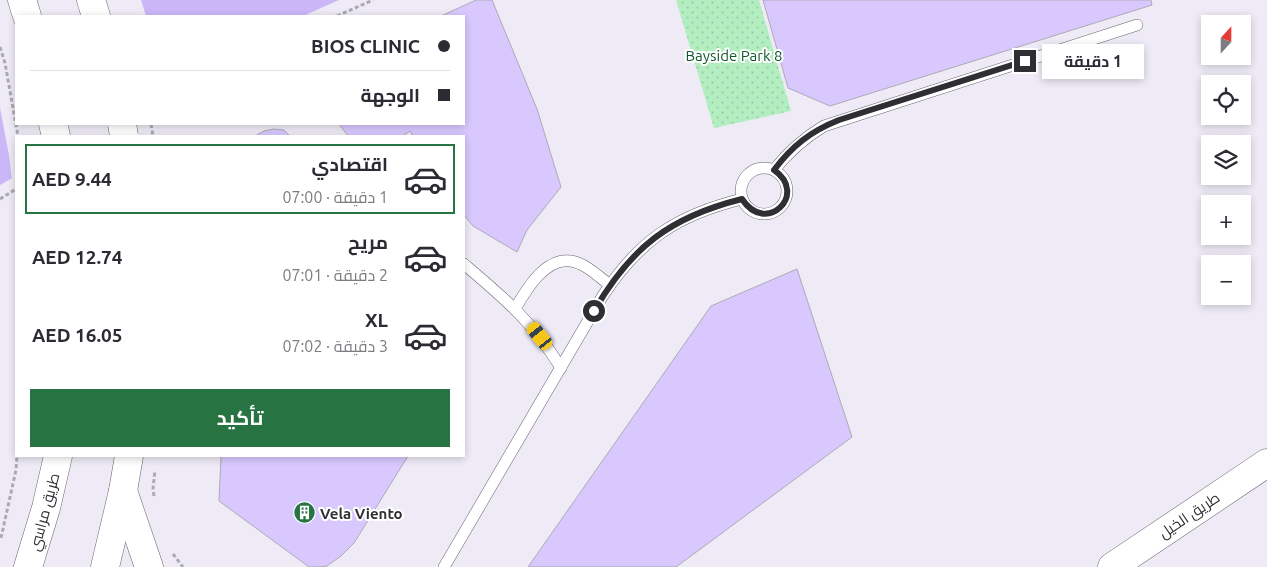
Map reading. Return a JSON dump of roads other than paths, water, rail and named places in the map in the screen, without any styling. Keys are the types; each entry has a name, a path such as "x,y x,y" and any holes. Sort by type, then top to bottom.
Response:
{"main road":[{"path":"22,0 27,15"},
{"path":"91,0 96,15"},
{"name":"طريق مراسي","path":"28,567 46,508 58,457"},
{"path":"105,567 123,491 129,457"},
{"name":"طريق الخيل","path":"1112,567 1267,463"},
{"path":"123,491 149,567"}],"lane":[{"path":"774,170 787,153 799,142 824,126 1136,25"},
{"path":"761,168 774,170 781,174 786,181 788,189 787,198 777,211 761,214 753,211 742,199 742,185 749,174 761,168"},
{"path":"444,567 560,368 610,285 624,266 640,250 676,223 703,210 742,199"},
{"path":"515,309 530,285 550,266 560,261 571,261 581,264 610,285"},
{"path":"465,265 515,309 540,336 560,368"}],"place":[{"name":"Vela Viento","path":"304,513"}],"park label":[{"name":"Bayside Park 8","path":"734,55"}]}
